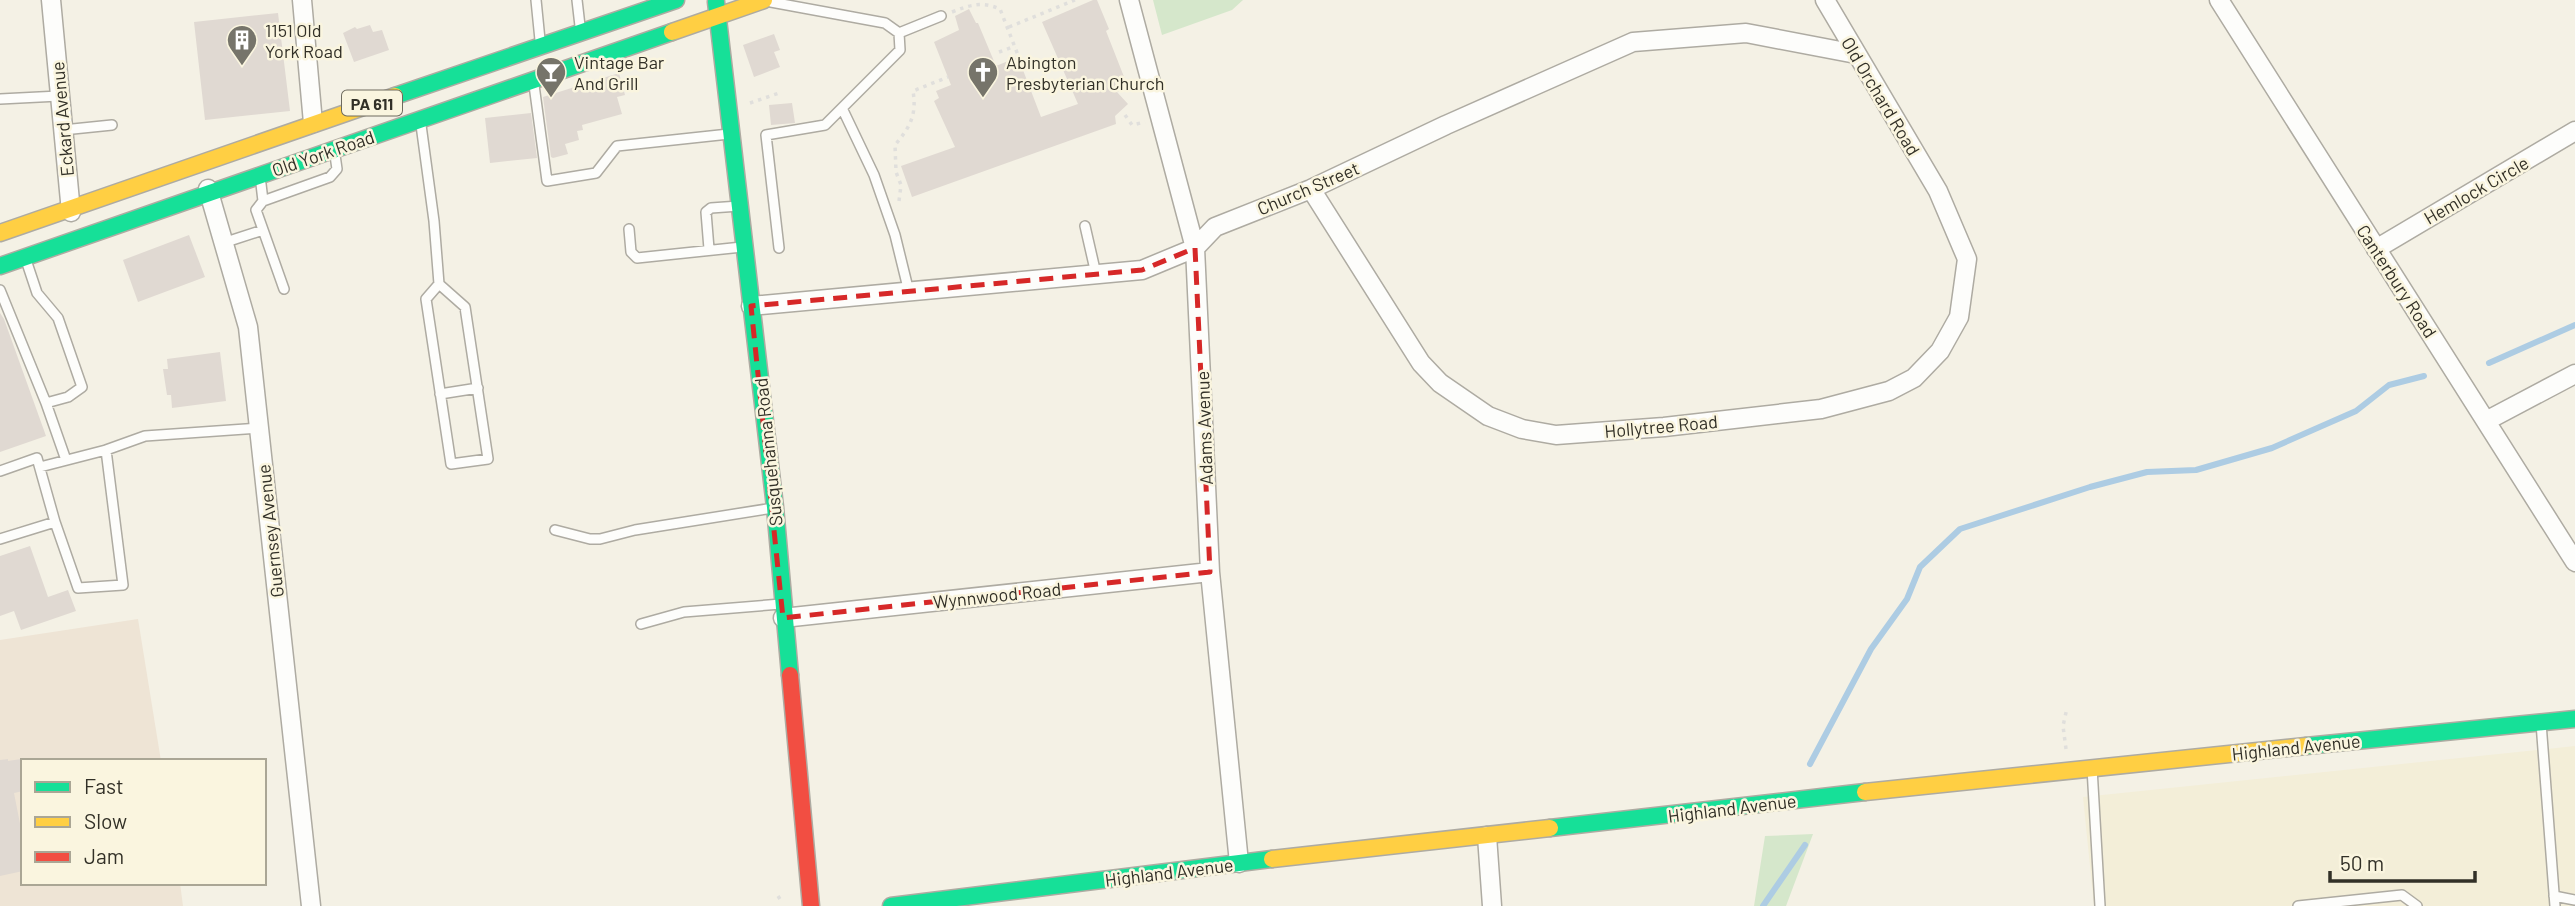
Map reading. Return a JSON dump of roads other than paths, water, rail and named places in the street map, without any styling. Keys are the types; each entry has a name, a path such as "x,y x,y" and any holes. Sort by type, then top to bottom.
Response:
{"main road":[{"name":"Old York Road","path":"0,233 676,0"},
{"name":"Old York Road","path":"0,266 533,80 717,8 763,0"},
{"name":"Susquehanna Road","path":"717,8 775,508 811,906"},
{"name":"Highland Avenue","path":"891,906 1239,863 2092,767 2575,719"}],"street":[{"name":"Eckard Avenue","path":"51,0 70,207 79,237"},
{"path":"302,0 313,123"},
{"name":"Adams Avenue","path":"1129,0 1195,248 1210,572 1239,863"},
{"name":"Old Orchard Road","path":"1825,0 1938,191"},
{"name":"Canterbury Road","path":"2218,0 2575,562"},
{"name":"Church Street","path":"751,306 1142,270 1195,248 1215,227 1311,189 1446,125 1633,42 1746,33 1856,54"},
{"name":"Hemlock Circle","path":"2376,249 2575,131"},
{"name":"Guernsey Avenue","path":"197,163 209,192 248,327 311,906"},
{"name":"Hollytree Road","path":"1311,189 1403,338 1440,383 1488,416 1522,429 1556,435 1664,427 1821,409 1889,391 1914,378 1940,351 1959,317 1967,259 1938,191"},
{"path":"2486,421 2575,374"},
{"name":"Wynnwood Road","path":"783,611 1210,572"},
{"path":"1486,836 1492,906"}],"lane":[{"path":"536,0 541,45"},
{"path":"763,0 885,23 900,33"},
{"path":"579,2 581,31"},
{"path":"900,33 941,16"},
{"path":"779,248 766,135 825,125 900,50 900,33"},
{"path":"533,80 547,181 596,173 617,146 731,134"},
{"path":"0,99 59,96"},
{"path":"842,108 874,175 909,292"},
{"path":"420,120 434,222 439,284 465,307 488,459 451,464 426,299 439,284"},
{"path":"63,130 112,125"},
{"path":"284,289 256,210 263,201 335,173 337,169 334,149"},
{"path":"259,175 263,201"},
{"path":"709,249 706,212 711,208 739,206"},
{"path":"1084,226 1096,274"},
{"path":"629,229 631,252 637,258 744,247"},
{"path":"223,243 263,230"},
{"path":"24,257 37,293 58,318 82,387 68,397 47,403"},
{"path":"0,290 47,403 66,460"},
{"path":"440,394 478,388"},
{"path":"40,467 106,450 145,436 259,428"},
{"path":"0,471 37,458 78,588 123,585 106,450"},
{"path":"555,530 600,539 635,530 775,508"},
{"path":"0,539 55,522"},
{"path":"641,624 684,612 783,611"},
{"path":"2541,723 2554,901 2575,900"},
{"path":"2092,767 2100,906"},
{"path":"2298,906 2402,895 2417,906"}],"waterway":[{"path":"2489,363 2575,325"},
{"path":"1810,764 1871,649 1907,599 1920,567 1960,529 2090,487 2147,472 2196,470 2272,448 2356,411 2389,385 2424,376"},
{"path":"1763,906 1805,845"}],"place":[{"name":"1151 Old York Road","path":"242,67"},
{"name":"Vintage Bar And Grill","path":"551,99"},
{"name":"Abington Presbyterian Church","path":"983,99"}]}
